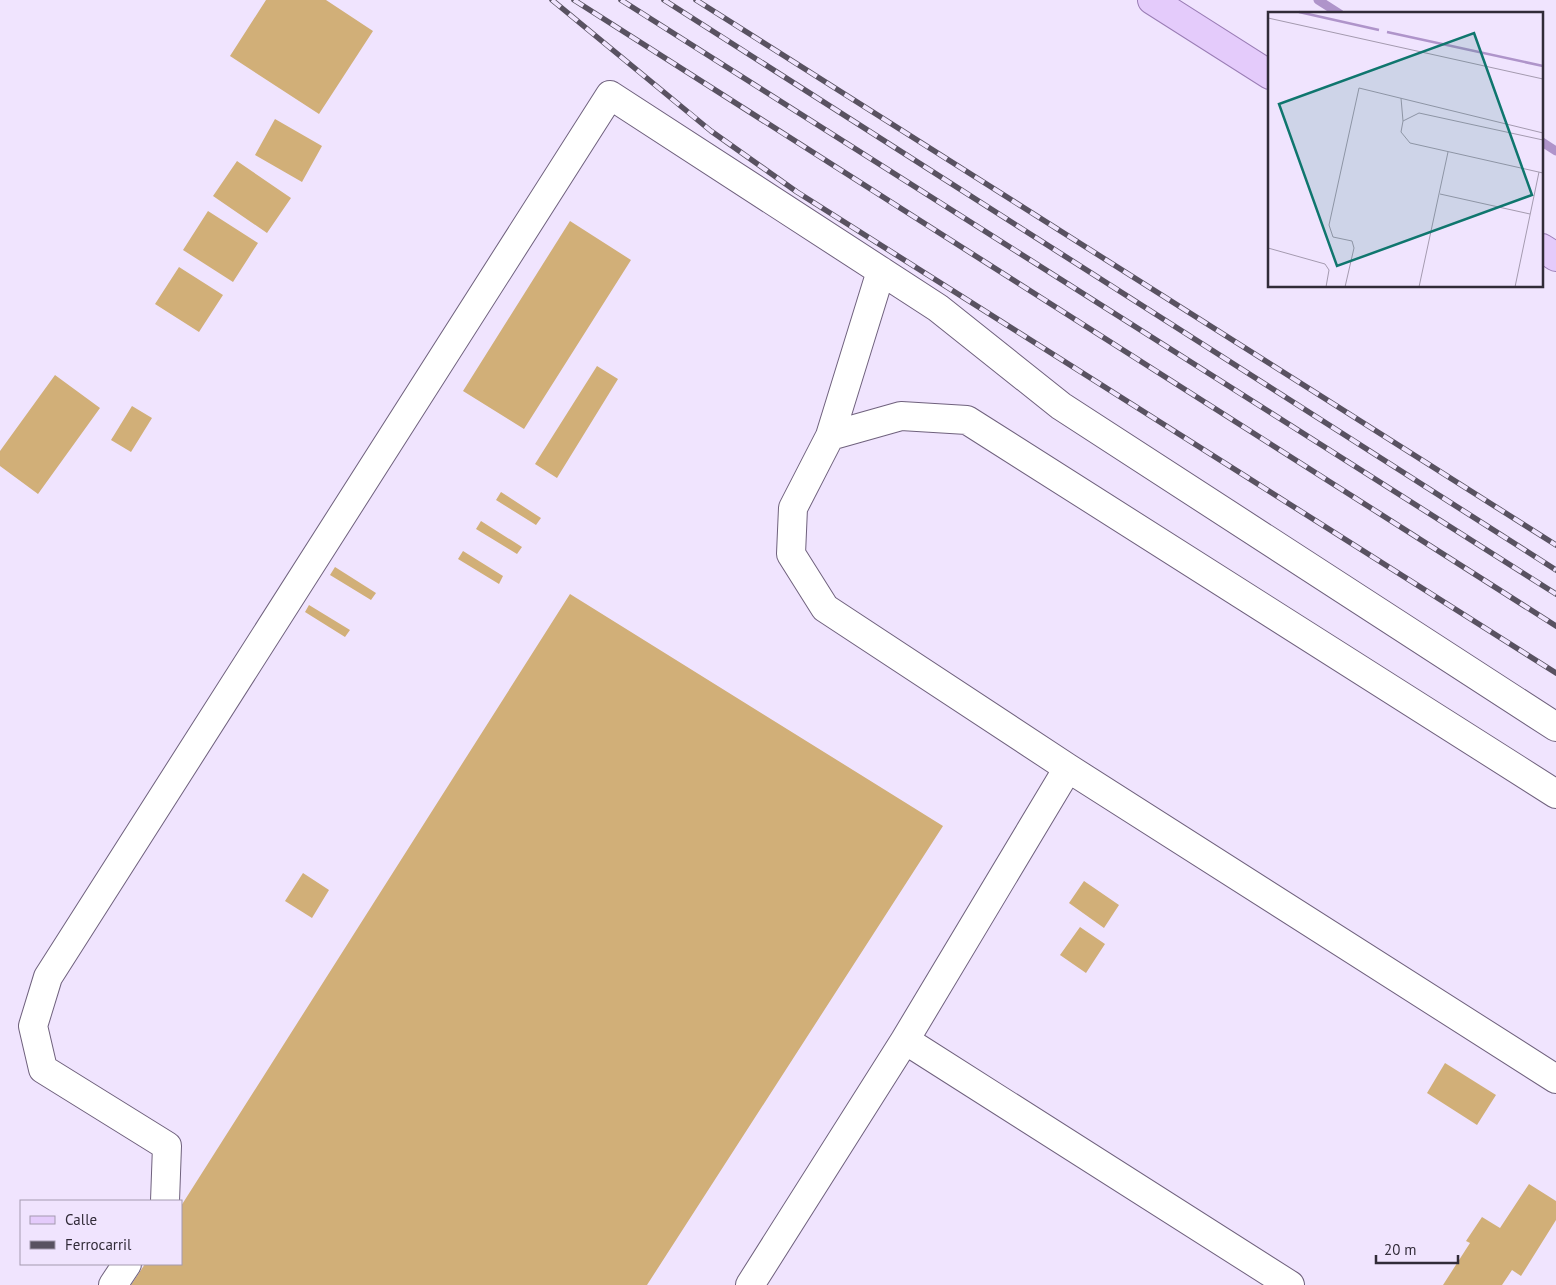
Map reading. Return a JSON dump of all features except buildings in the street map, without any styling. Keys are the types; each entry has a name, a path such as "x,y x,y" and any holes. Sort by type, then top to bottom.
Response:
{"main road":[{"path":"1152,0 1268,74"},
{"path":"1544,249 1556,256"}],"lane":[{"path":"165,1200 167,1146 44,1069 33,1026 48,977 610,95 938,308 1061,406 1556,727"},
{"path":"880,271 830,436 793,508 791,554 825,608 1068,768 1556,1079"},
{"path":"830,436 901,416 967,420 1556,794"},
{"path":"750,1285 905,1040 1068,768"},
{"path":"905,1040 1290,1285"},
{"path":"113,1285 126,1265"}],"waterway":[{"path":"1318,0 1337,12"},
{"path":"1544,143 1556,151"}],"railway":[{"path":"552,0 711,131 797,192 1556,673"},
{"path":"574,0 1556,626"},
{"path":"621,0 1556,594"},
{"path":"664,0 1556,570"},
{"path":"696,0 1556,545"}]}
